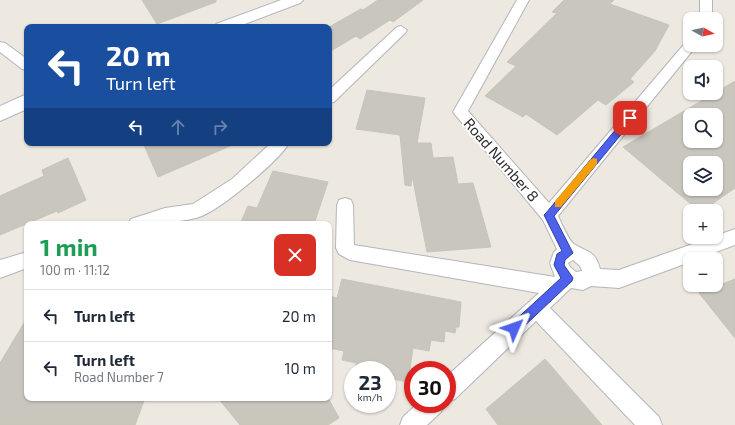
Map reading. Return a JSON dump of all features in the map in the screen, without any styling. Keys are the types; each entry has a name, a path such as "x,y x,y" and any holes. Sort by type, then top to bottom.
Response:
{"street":[{"path":"230,24 295,0"},
{"name":"Road Number 8","path":"523,0 460,112 549,215"},
{"path":"706,0 706,12"},
{"path":"332,95 401,30"},
{"path":"0,46 24,64"},
{"path":"568,253 549,215 685,52"},
{"path":"0,114 24,102"},
{"path":"146,221 165,215 196,211 238,184 278,146"},
{"path":"345,205 345,248 350,252 563,283 583,281 590,277 619,279 735,237"},
{"path":"456,383 563,283 564,274 559,265 561,257 568,253 578,254 588,261 592,270 590,277"},
{"path":"0,269 24,261"},
{"path":"536,308 651,425"},
{"path":"410,425 423,413"}],"building":[{"path":"142,0 216,0 216,2 157,24"},
{"path":"378,0 423,0 393,22 390,20 360,39 356,36 332,50 332,25 361,9 363,10"},
{"path":"564,0 614,0 610,4 669,25 655,51 630,79 634,82 606,105 598,100 557,135 526,114 523,117 485,96 516,66 507,62 557,13 552,12"},
{"path":"735,81 735,188 712,204 691,204 623,147 683,112 683,148 723,148 723,108 689,108 703,100 723,100 723,88"},
{"path":"367,90 425,98 417,143 431,143 433,158 453,157 458,184 473,183 491,247 427,252 412,175 411,186 405,185 400,135 356,129"},
{"path":"144,146 230,146 158,177"},
{"path":"68,158 86,200 58,213 57,211 33,221 24,221 24,225 0,235 0,196 44,176 42,170"},
{"path":"273,171 328,182 315,221 241,221 248,206 257,208"},
{"path":"342,279 461,302 459,327 456,327 455,333 445,331 444,342 431,340 429,351 413,348 411,361 404,361 404,381 396,380 396,361 347,361 342,360 344,351 332,349 332,297 337,298"},
{"path":"735,279 735,338 699,293 723,292 723,284"},
{"path":"24,323 24,401 144,401 135,425 0,425 0,363"},
{"path":"545,359 602,425 498,425 486,409"},
{"path":"220,401 330,401 339,418 328,425 240,425"}],"slow traffic":[{"path":"558,204 594,162"}],"route":[{"path":"514,328 568,278 561,270 559,265 561,257 568,253 549,215 630,118"}]}
